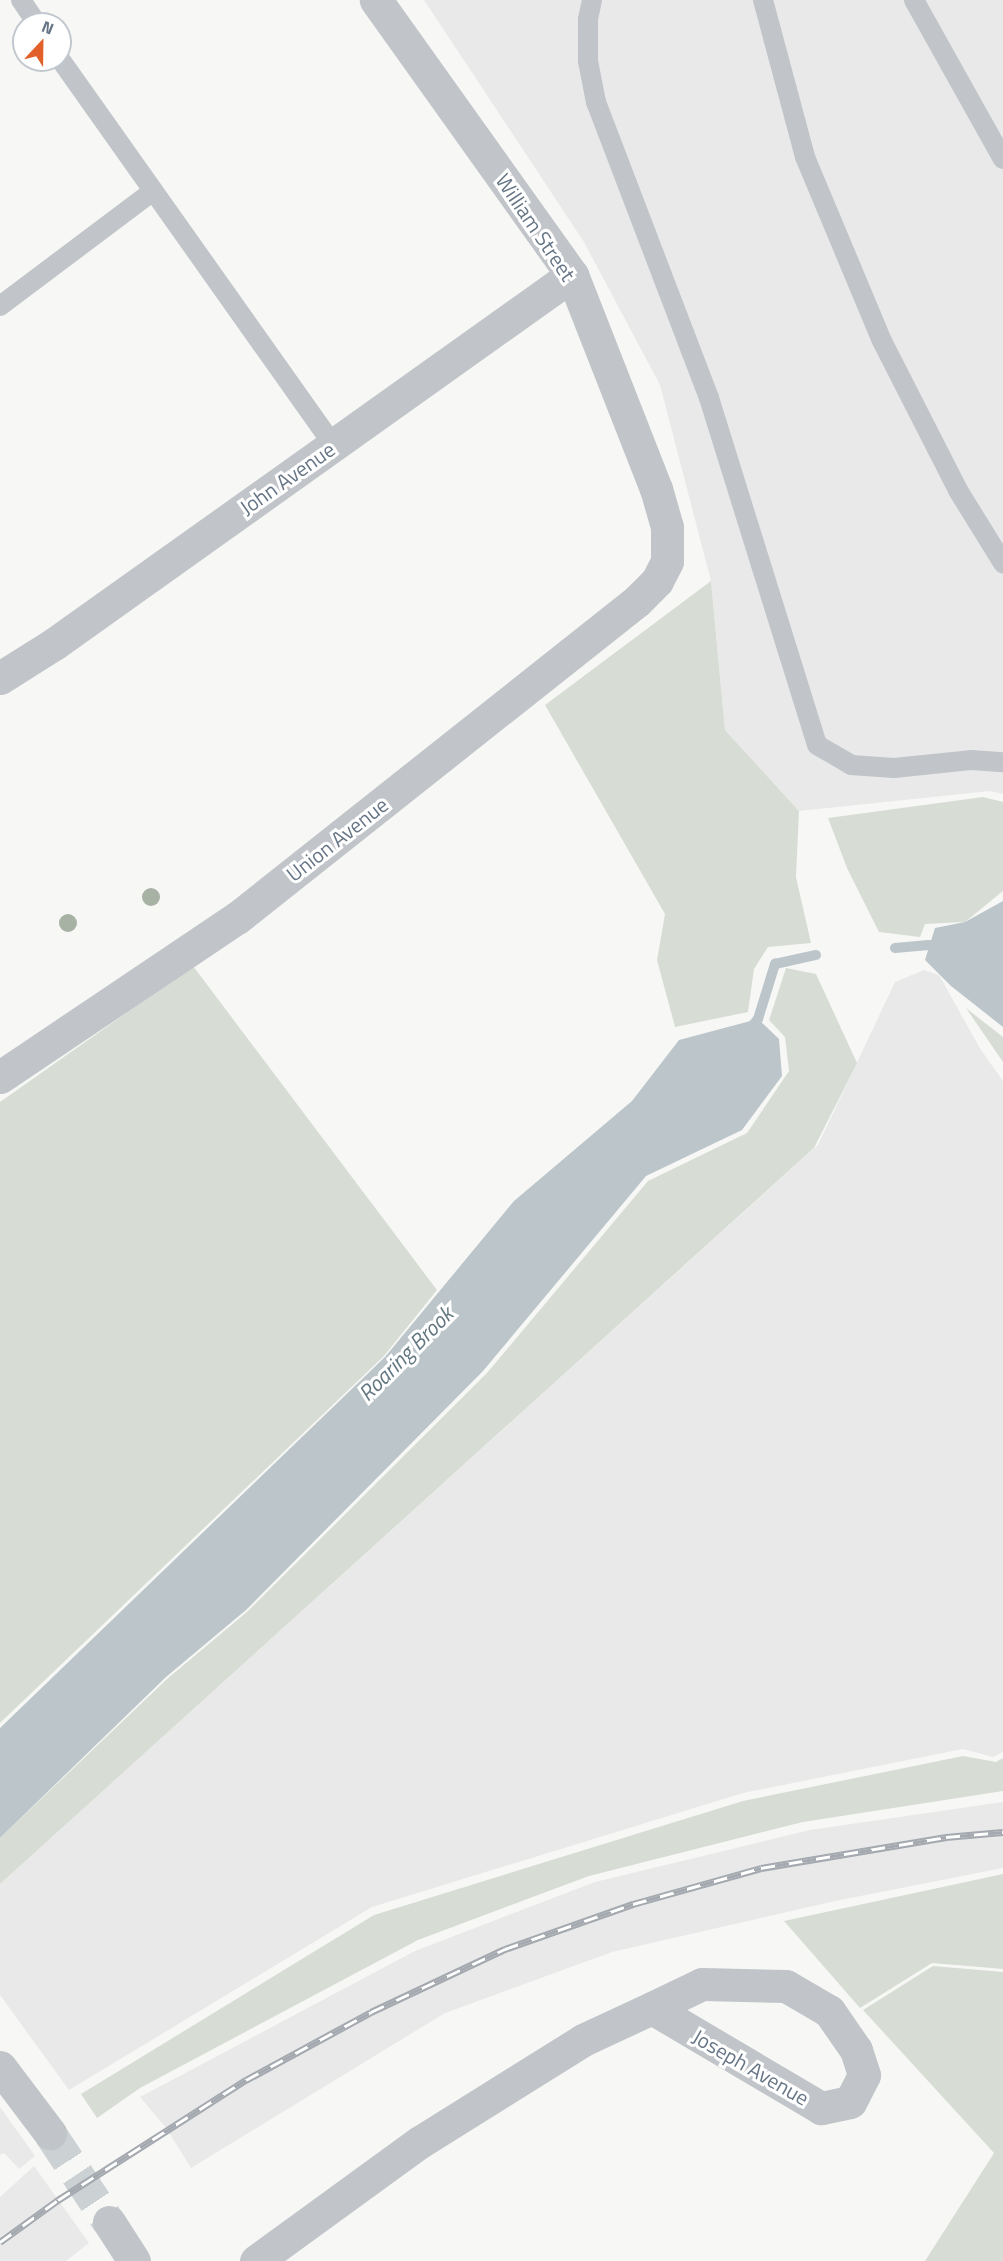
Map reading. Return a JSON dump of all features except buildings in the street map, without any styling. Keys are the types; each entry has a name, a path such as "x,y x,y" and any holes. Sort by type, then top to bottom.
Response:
{"street":[{"name":"William Street","path":"376,0 572,275 659,499 668,544 667,561 657,581"},
{"name":"John Avenue","path":"0,678 54,644 572,275"},
{"name":"Union Avenue","path":"0,1077 237,918 637,601 657,581"},
{"name":"Joseph Avenue","path":"256,2261 420,2142 583,2040 702,1984 786,1986 829,2011 856,2050 864,2075 850,2102 821,2108 652,2008"},
{"path":"0,2067 50,2133"},
{"path":"109,2222 134,2261"}],"lane":[{"path":"592,0 588,19 588,61 596,102 709,398 817,745 851,765 894,768 971,760 1003,762"},
{"path":"763,0 806,157 882,342 959,492 1003,563"},
{"path":"914,0 1003,159"},
{"path":"69,72 333,445"},
{"path":"0,306 153,191"}],"shaded area":[{"path":"424,0 1003,0 1003,794 990,791 799,811 725,730 711,581 660,385 584,242"},
{"path":"711,581 725,730 799,811 796,877 811,943 768,947 754,969 748,1012 675,1027 657,960 665,914 545,705"},
{"path":"983,797 1003,802 1003,891 965,922 925,924 920,937 879,932 847,868 828,818"},
{"path":"193,966 437,1290 384,1356 0,1723 0,1102"},
{"path":"786,968 816,974 857,1063 814,1148 0,1884 0,1838 167,1679 248,1611 487,1373 648,1181 747,1133 789,1071 785,1037 769,1020"},
{"path":"924,970 939,975 981,1050 1003,1081 1003,1752 993,1757 963,1749 743,1793 372,1907 69,2090 0,1995 0,1884 818,1145 895,982"},
{"path":"966,1008 1003,1037 1003,1062"},
{"path":"963,1756 996,1762 1003,1758 1003,1791 803,1822 589,1876 418,1940 140,2088 97,2118 81,2094 374,1915 743,1801"},
{"path":"1003,1802 1003,1868 835,1901 612,1952 445,2013 191,2168 167,2129 140,2097 415,1951 595,1882 810,1830"},
{"path":"1003,1874 1003,1969 932,1963 860,2008 784,1921"},
{"path":"933,1966 1003,1972 1003,2261 925,2261 994,2153 863,2010"},
{"path":"0,2107 35,2156 19,2169 4,2153 0,2155"},
{"path":"34,2166 89,2243 66,2261 0,2261 0,2197"}],"water":[{"path":"1003,901 1003,1027 951,986 925,960 935,928 965,922"},
{"path":"758,1019 779,1039 782,1076 742,1130 646,1176 483,1371 246,1610 166,1677 0,1838 0,1728 385,1357 514,1201 632,1101 679,1040"}],"waterway":[{"name":"Roaring Brook","path":"895,948 929,945 942,948"},
{"name":"Roaring Brook","path":"749,1030 758,1019 775,964 816,955"}],"tunnel":[{"path":"50,2133 109,2222"}],"railway":[{"path":"0,2242 58,2200 246,2080 371,2012 505,1949 633,1904 761,1868 946,1837 1003,1832"}]}
